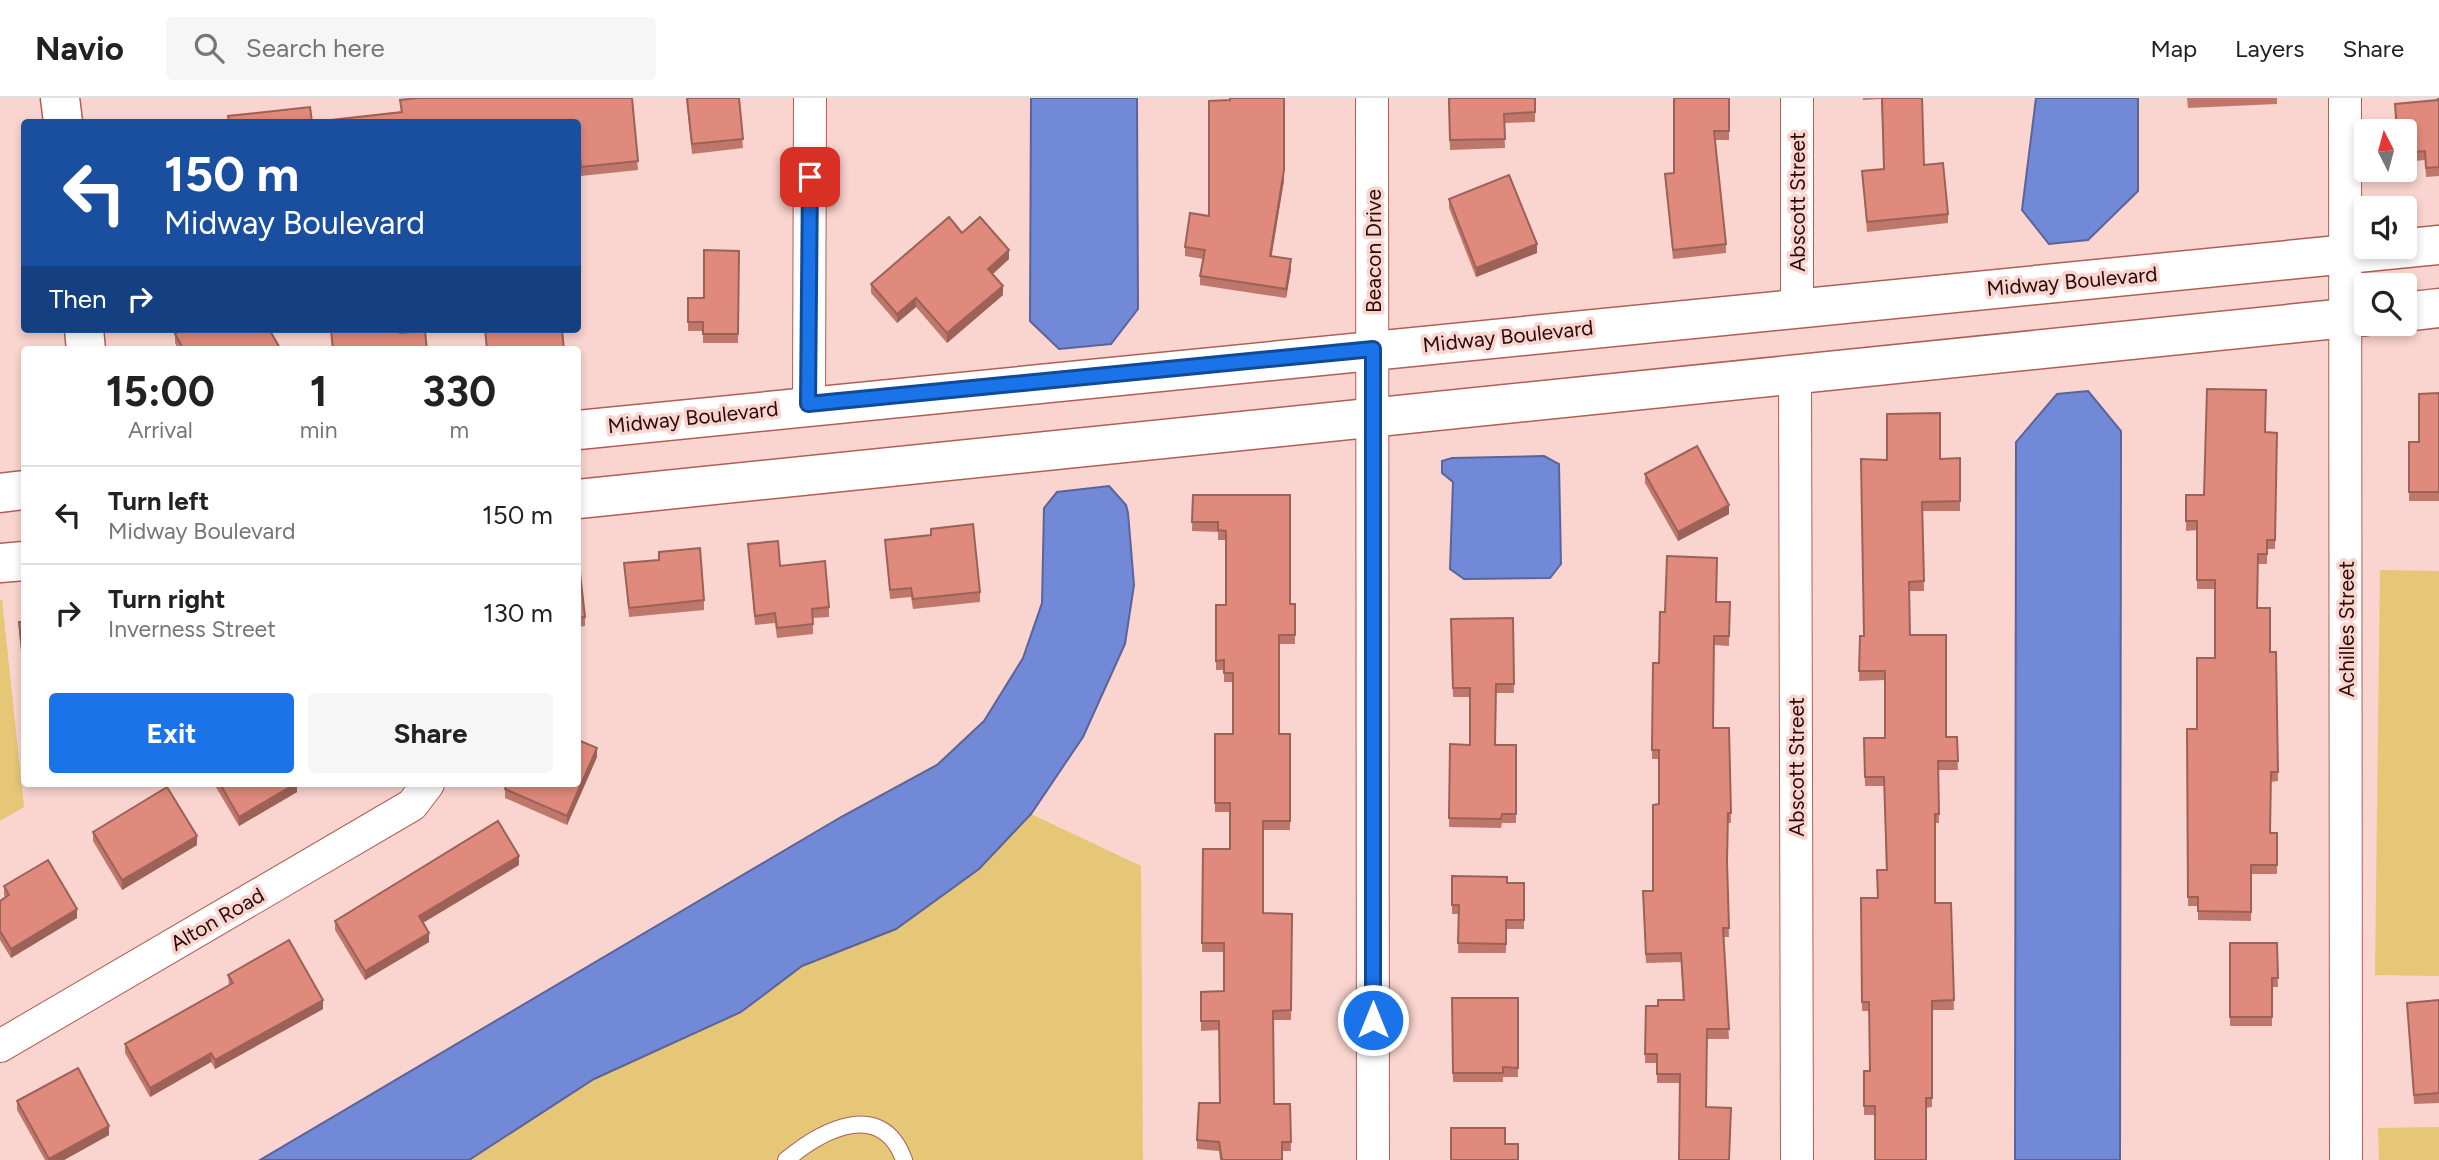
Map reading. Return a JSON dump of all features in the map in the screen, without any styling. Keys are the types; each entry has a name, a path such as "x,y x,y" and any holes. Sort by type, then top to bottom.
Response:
{"street":[{"path":"60,98 63,119"},
{"path":"808,404 810,98"},
{"name":"Beacon Drive","path":"1372,98 1373,1160"},
{"name":"Abscott Street","path":"1797,98 1797,307"},
{"name":"Achilles Street","path":"2345,98 2345,255 2354,306"},
{"name":"Midway Boulevard","path":"581,430 808,404 2439,245"},
{"path":"2417,311 2439,308"},
{"path":"581,499 2354,317"},
{"name":"Achilles Street","path":"2346,1160 2356,336"},
{"name":"Abscott Street","path":"1795,374 1797,1160"},
{"path":"0,493 21,490"},
{"path":"0,563 21,561"},
{"name":"Alton Road","path":"0,1046 412,805 426,787"}],"lane":[{"path":"786,1160 807,1143 836,1127 861,1124 885,1131 899,1145 904,1160"}],"shaded area":[{"path":"2380,570 2439,571 2439,976 2375,975"},
{"path":"2,599 24,807 0,821"},
{"path":"1031,814 1141,866 1143,1160 469,1160 594,1079 741,1012 802,966 896,929 979,869"},
{"path":"2439,1127 2439,1160 2379,1160 2378,1128"}],"water":[{"path":"1031,98 1137,98 1138,309 1111,344 1059,349 1030,321"},
{"path":"2036,98 2138,98 2138,191 2088,240 2049,244 2022,210"},
{"path":"2088,391 2121,431 2120,1160 2015,1160 2016,442 2057,394"},
{"path":"1544,456 1559,464 1561,564 1550,578 1464,579 1450,569 1453,482 1442,473 1442,461 1452,458"},
{"path":"1109,486 1126,505 1128,513 1134,585 1125,644 1083,737 1031,814 979,869 896,929 802,966 741,1012 594,1079 469,1160 260,1160 841,817 937,765 984,721 1023,658 1042,603 1044,508 1057,492"}],"building":[{"path":"632,98 638,161 581,167 581,119 340,119 402,112 400,100"},
{"path":"687,98 739,98 743,139 692,144"},
{"path":"1230,98 1284,98 1284,170 1270,256 1291,259 1286,289 1200,276 1205,250 1185,247 1190,213 1209,216 1209,101"},
{"path":"1449,98 1535,98 1535,112 1504,114 1505,139 1450,140"},
{"path":"1674,98 1729,98 1729,131 1714,131 1726,244 1673,250 1665,174 1674,173"},
{"path":"1882,98 1922,98 1924,165 1943,163 1948,214 1867,222 1862,171 1884,169"},
{"path":"2439,98 2439,167 2426,168 2425,151 2417,152 2417,119 2396,119 2395,104"},
{"path":"310,107 312,119 228,119 228,116"},
{"path":"1509,175 1537,244 1476,268 1449,199"},
{"path":"949,217 962,233 980,217 1009,250 988,269 1003,286 947,333 916,298 897,314 871,284"},
{"path":"704,250 739,251 738,334 703,334 703,322 688,322 688,298 704,298"},
{"path":"271,333 279,346 182,346 175,334"},
{"path":"331,333 425,333 427,346 333,346"},
{"path":"485,333 562,333 564,346 487,346"},
{"path":"2207,389 2266,390 2265,432 2277,433 2275,540 2267,540 2267,554 2258,554 2257,608 2270,608 2270,652 2276,652 2278,772 2271,772 2270,833 2277,833 2277,865 2251,865 2251,912 2198,911 2198,897 2188,897 2187,729 2197,729 2197,658 2215,658 2215,580 2197,580 2197,521 2186,521 2186,495 2204,495"},
{"path":"2439,393 2439,492 2409,492 2409,442 2419,442 2419,394"},
{"path":"1940,413 1940,459 1960,458 1960,501 1922,502 1924,581 1909,582 1910,635 1946,635 1946,737 1957,737 1958,761 1938,761 1939,814 1935,814 1935,903 1951,903 1954,1000 1932,1001 1932,1098 1926,1098 1926,1160 1875,1160 1875,1106 1864,1106 1864,1071 1870,1071 1869,1002 1862,1002 1861,898 1878,898 1877,870 1887,870 1884,777 1865,777 1864,738 1885,738 1885,671 1859,671 1860,636 1864,636 1861,459 1887,460 1887,414"},
{"path":"1697,446 1729,505 1678,532 1645,474"},
{"path":"1193,495 1290,495 1290,604 1295,604 1295,635 1279,635 1279,734 1290,734 1290,821 1263,821 1263,913 1292,914 1291,1010 1273,1011 1274,1104 1290,1104 1291,1142 1282,1142 1282,1160 1222,1160 1219,1142 1197,1140 1199,1103 1220,1103 1219,1021 1201,1021 1201,992 1224,991 1224,943 1202,943 1203,849 1230,849 1230,803 1215,803 1215,734 1233,734 1233,673 1224,673 1224,660 1216,661 1216,605 1226,605 1226,531 1218,530 1218,522 1192,522"},
{"path":"973,524 980,592 913,599 911,588 890,590 885,540 931,535 931,529"},
{"path":"778,541 780,566 825,561 829,607 812,609 813,624 777,628 775,613 755,616 748,544"},
{"path":"700,548 704,600 629,608 624,563 659,560 659,552"},
{"path":"1667,556 1717,558 1716,602 1730,602 1729,636 1714,636 1713,728 1729,728 1729,928 1723,928 1729,1029 1707,1029 1706,1107 1731,1108 1729,1160 1679,1160 1680,1074 1657,1074 1657,1054 1645,1054 1646,1006 1658,1006 1658,1000 1684,1000 1681,953 1646,954 1643,891 1653,891 1653,805 1659,804 1659,750 1652,750 1653,663 1659,663 1660,612 1665,612"},
{"path":"581,582 585,617 581,618"},
{"path":"1513,618 1514,684 1496,684 1495,745 1516,745 1516,814 1502,814 1501,819 1449,818 1450,744 1470,745 1470,688 1453,688 1451,619"},
{"path":"581,741 597,748 581,784"},
{"path":"167,787 197,836 122,880 93,832"},
{"path":"222,787 290,787 239,817"},
{"path":"506,787 580,787 567,816 505,789"},
{"path":"498,821 519,856 419,916 429,933 365,971 335,921"},
{"path":"48,860 77,909 11,949 0,931 0,901 9,895 4,886"},
{"path":"1452,876 1507,877 1507,883 1524,883 1524,920 1506,920 1506,944 1458,943 1459,905 1452,905"},
{"path":"289,940 323,1000 215,1060 211,1053 150,1088 125,1044 233,983 228,975"},
{"path":"2230,943 2277,943 2278,978 2272,978 2272,1017 2230,1017"},
{"path":"1452,998 1518,998 1518,1068 1503,1067 1503,1073 1453,1073"},
{"path":"2439,1000 2439,1093 2414,1095 2407,1003"},
{"path":"78,1068 109,1126 49,1159 17,1101"},
{"path":"1451,1128 1505,1128 1505,1144 1518,1144 1518,1160 1451,1160"}],"route":[{"path":"810,177 808,404 1313,357 1373,349 1373,1020"}]}
